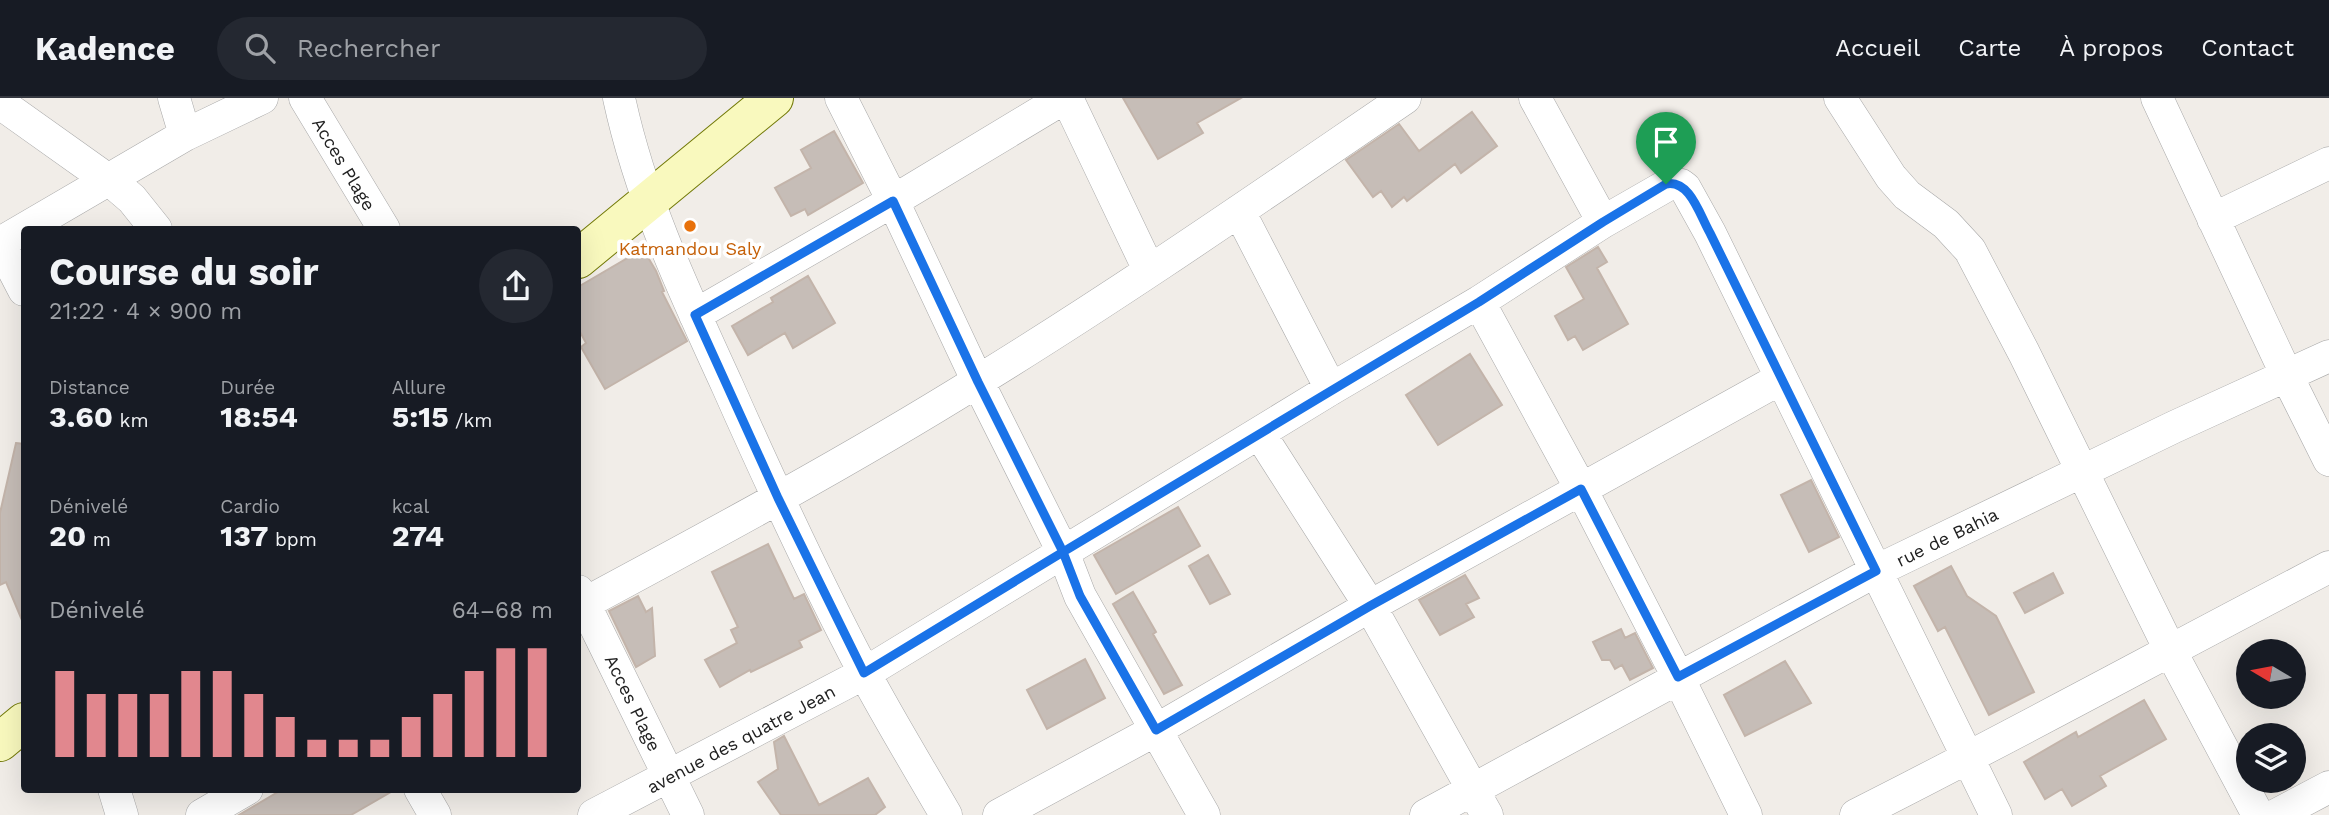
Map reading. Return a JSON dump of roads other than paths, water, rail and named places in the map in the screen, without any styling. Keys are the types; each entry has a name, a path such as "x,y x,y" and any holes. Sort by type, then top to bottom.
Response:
{"main road":[{"path":"581,257 774,98"},
{"path":"0,742 21,724"}],"street":[{"path":"174,98 184,135"},
{"path":"29,226 184,135 262,98"},
{"name":"Acces Plage","path":"305,98 382,226"},
{"path":"619,98 648,204 778,498 864,673 946,815"},
{"path":"841,98 1063,552 1080,596 1204,815"},
{"path":"695,315 1066,98 1150,270"},
{"path":"581,599 778,498 978,382 1239,211 1405,98"},
{"path":"1535,98 1603,222"},
{"path":"1840,98 1891,177 1907,195 1946,224 1970,250 2024,353 2169,650 2258,815"},
{"path":"2157,98 2329,460"},
{"path":"0,103 108,179 132,199 154,226"},
{"path":"2213,219 2329,163"},
{"name":"avenue des quatre Jean","path":"594,815 864,673 1479,302 1666,184 1676,183 1685,188 1710,233 1780,379"},
{"path":"1239,211 1331,389"},
{"path":"21,231 0,243 21,284"},
{"path":"1479,302 1581,489 1746,815"},
{"name":"rue de Bahia","path":"1426,815 1481,803 1678,677 1876,571 2081,471 2329,356"},
{"path":"999,815 1156,730 1370,606 1780,379 1996,815"},
{"path":"1260,434 1370,606 1481,803"},
{"path":"1856,815 2329,568"},
{"name":"Acces Plage","path":"581,602 688,815"},
{"path":"2276,815 2329,787"},
{"path":"115,793 122,815"},
{"path":"202,815 240,793"},
{"path":"422,793 435,815"}],"place":[{"name":"Katmandou Saly","path":"690,226"}]}
